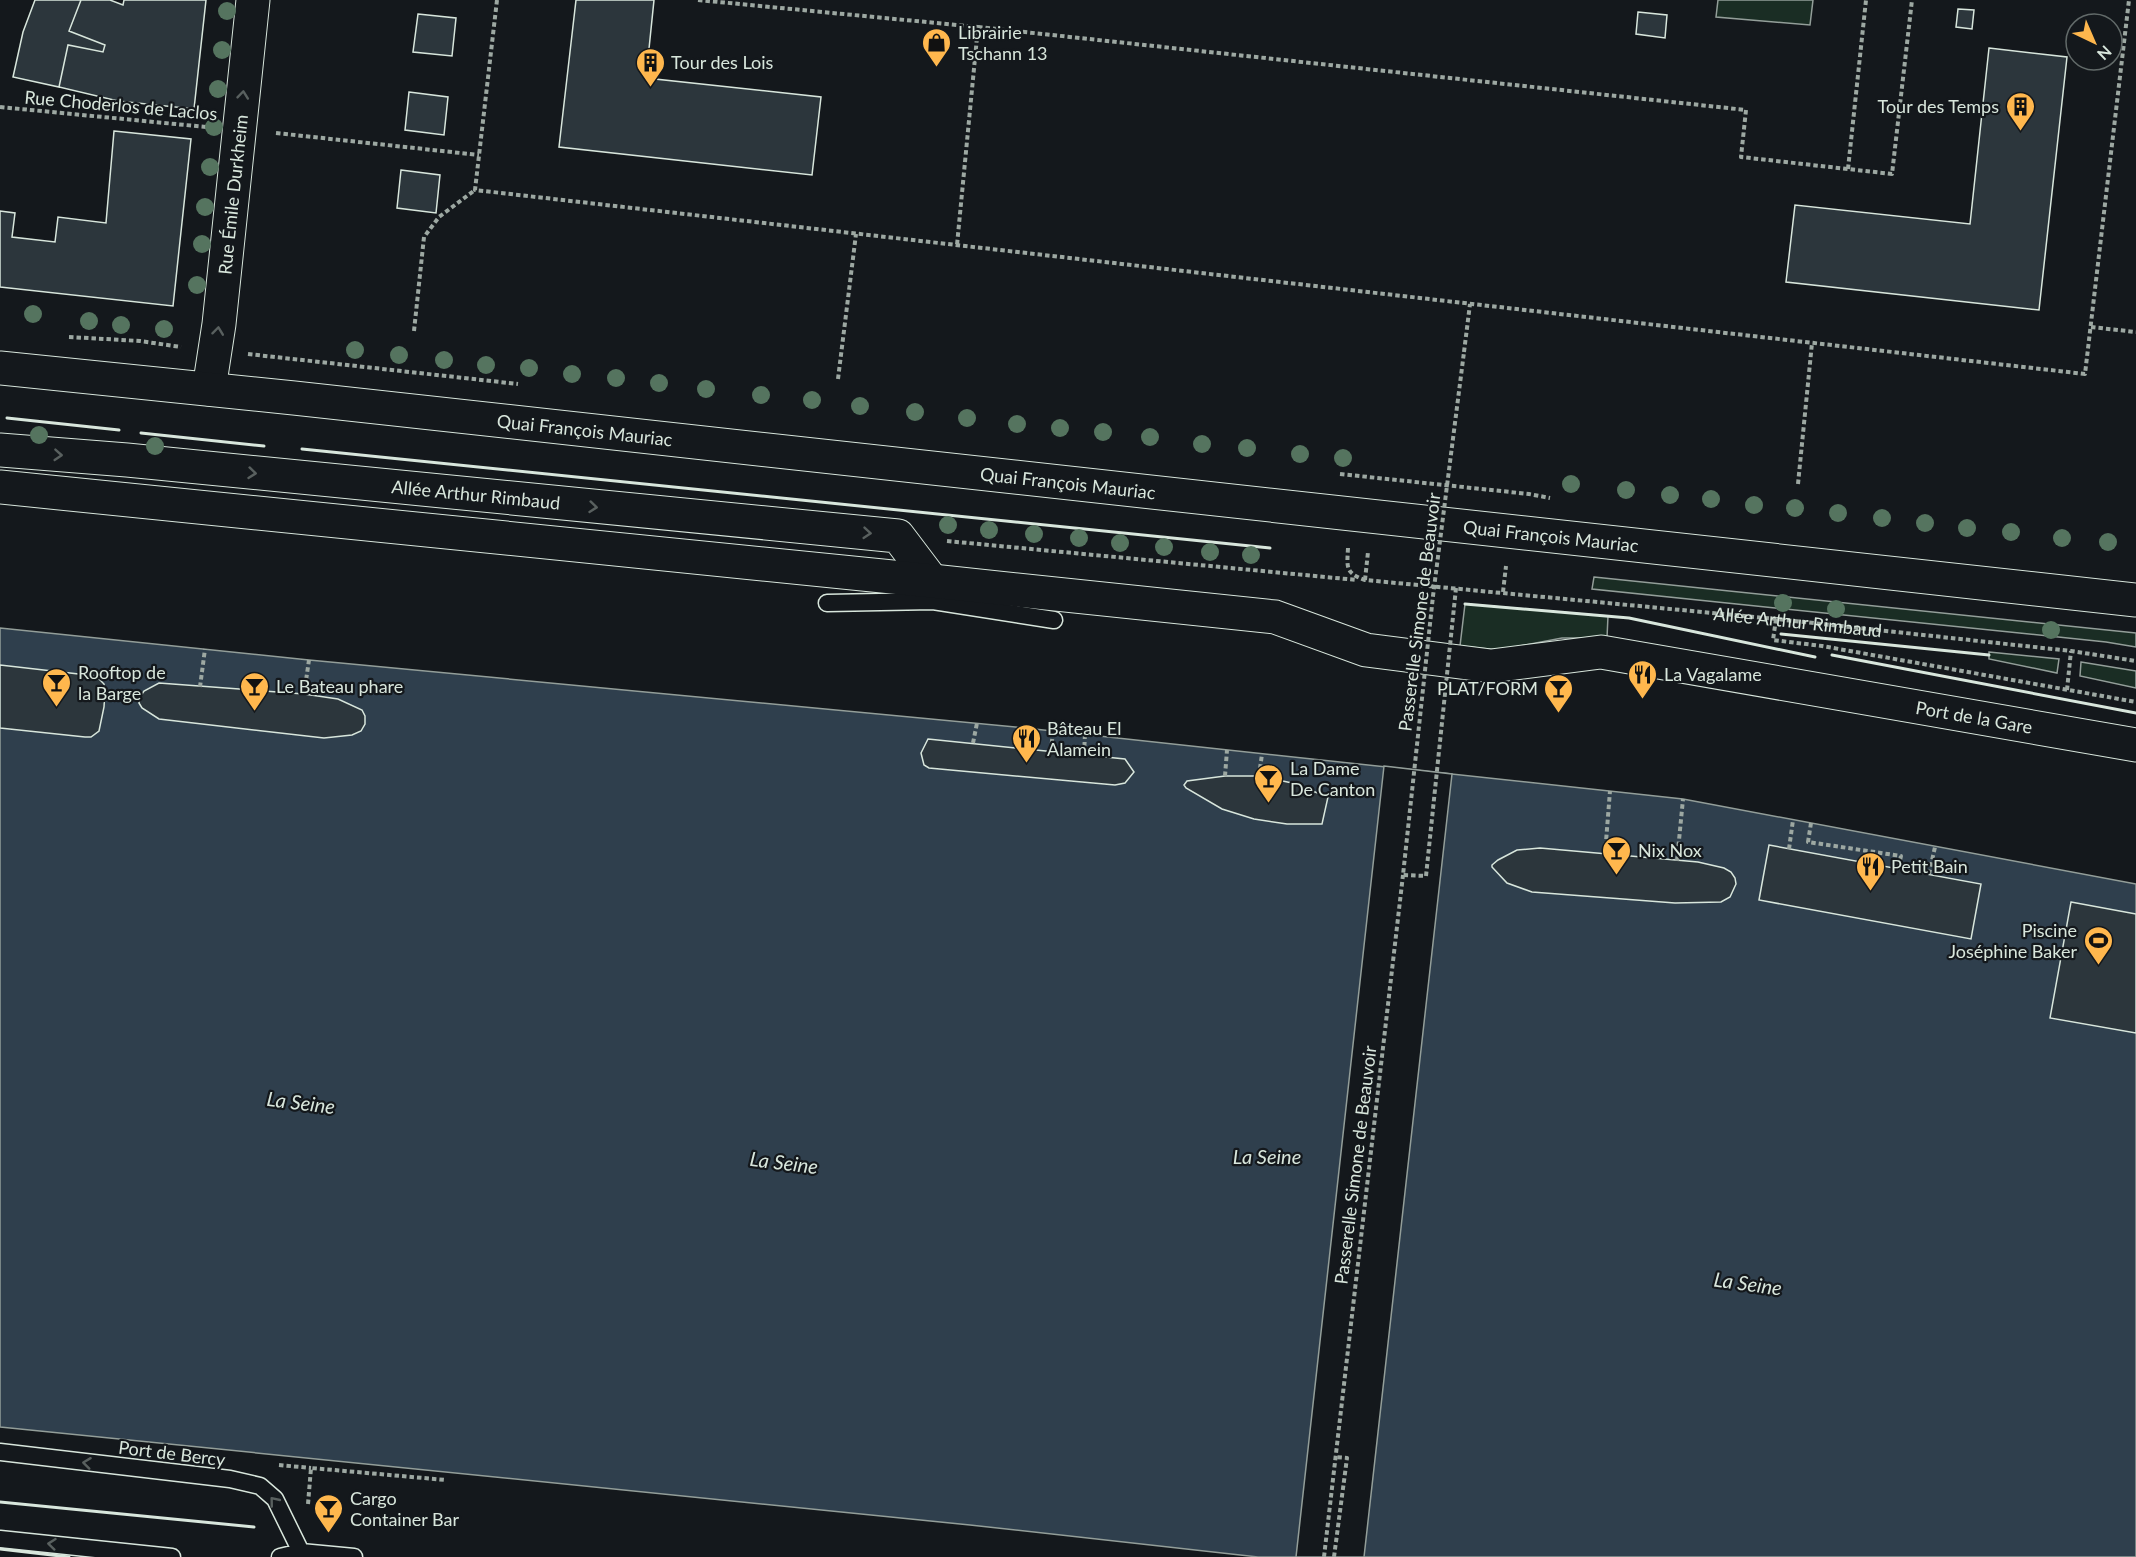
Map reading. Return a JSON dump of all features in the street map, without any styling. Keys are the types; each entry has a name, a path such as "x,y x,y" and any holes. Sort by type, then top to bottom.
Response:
{"street":[{"name":"Rue Émile Durkheim","path":"209,389 218,333 253,0"},
{"name":"Quai François Mauriac","path":"0,368 2136,600"},
{"name":"Allée Arthur Rimbaud","path":"0,450 127,460 898,536"},
{"name":"Port de la Gare","path":"0,487 932,591 1275,617 1366,650 1479,665 1491,666 1601,651 2136,745"},
{"path":"898,536 932,591"}],"lane":[{"path":"827,603 932,591 1054,620"},
{"name":"Port de Bercy","path":"0,1452 230,1479 260,1486 275,1499 301,1552"},
{"path":"0,1539 172,1557"},
{"path":"280,1557 301,1552 354,1557"}],"path":[{"path":"475,190 497,0"},
{"path":"699,0 978,27 1746,110 1741,157 1892,174 1912,0"},
{"path":"1848,169 1866,0"},
{"path":"414,331 423,237 439,217 475,190 2085,374 2129,0"},
{"path":"957,245 978,27"},
{"name":"Rue Choderlos de Laclos","path":"0,107 239,130"},
{"path":"276,133 479,155"},
{"path":"838,379 856,234"},
{"name":"Passerelle Simone de Beauvoir","path":"1324,1557 1433,596 1470,304"},
{"path":"2091,327 2136,332"},
{"path":"69,337 140,341 183,347"},
{"path":"1798,484 1812,343"},
{"path":"1378,477 1515,492"},
{"name":"Allée Arthur Rimbaud","path":"898,536 1776,619 2071,651 2136,662"},
{"path":"1348,545 1347,567 1354,576 1365,580 1369,548"},
{"path":"1503,592 1504,578"},
{"name":"Passerelle Simone de Beauvoir","path":"1403,875 1426,876 1456,588"},
{"path":"1776,619 1773,640 1822,646 2136,702"},
{"path":"200,687 205,649"},
{"path":"2067,690 2071,651"},
{"path":"304,694 309,660"},
{"path":"973,743 977,723"},
{"path":"1051,751 1053,731"},
{"path":"1084,754 1085,734"},
{"path":"1225,776 1227,750"},
{"path":"1259,776 1262,754"},
{"path":"1605,854 1610,791"},
{"path":"1677,861 1683,799"},
{"path":"1789,849 1793,820"},
{"path":"1811,824 1808,842 1901,856 1898,869"},
{"path":"1929,874 1935,847"},
{"path":"1334,1557 1347,1458 1335,1458"},
{"path":"308,1504 311,1468 446,1480"}],"green space":[{"path":"1718,0 1813,0 1810,25 1716,17"},
{"path":"1594,577 2136,633 2136,647 1592,589"},
{"path":"1465,604 1608,616 1607,638 1562,638 1499,650 1460,646"},
{"path":"1989,652 2059,659 2057,673 1989,659"},
{"path":"2081,662 2136,671 2136,688 2080,676"}],"water":[{"name":"La Seine","path":"0,628 309,660 1025,728 1683,799 2136,884 2136,1557 1258,1557 970,1525 0,1427"}],"pier":[{"path":"1384,766 1452,774 1364,1557 1296,1557"}],"building":[{"path":"35,0 81,0 69,31 105,45 103,52 68,45 59,87 13,77 23,32"},
{"path":"81,0 110,0 123,5 124,0 206,0 194,109 118,101 59,87 68,45 103,52 105,45 69,31"},
{"name":"Tour des Lois","path":"576,0 654,0 646,78 821,97 812,175 559,147"},
{"path":"1958,9 1974,10 1972,29 1956,27"},
{"path":"1638,12 1667,15 1665,38 1636,34"},
{"path":"418,14 456,18 452,56 413,52"},
{"name":"Tour des Temps","path":"1989,48 2064,57 2065,72 2039,310 1786,282 1795,205 1970,224"},
{"path":"409,92 448,97 444,135 405,130"},
{"path":"114,131 191,139 173,306 0,287 0,211 15,213 12,237 55,242 58,217 106,223"},
{"path":"401,170 440,175 436,213 397,208"},
{"path":"0,665 96,676 104,684 105,691 99,731 91,737 85,737 0,728"},
{"name":"Le Bateau phare","path":"159,683 304,694 338,699 362,710 365,724 361,731 352,735 324,738 159,719 142,708 139,703 144,691"},
{"name":"Bâteau El Alamein","path":"928,739 1125,759 1134,772 1125,783 1115,785 929,768 924,765 921,753"},
{"name":"La Dame De Canton","path":"1225,776 1259,776 1292,783 1328,797 1322,824 1287,824 1254,819 1222,809 1184,785 1187,781"},
{"name":"Petit Bain","path":"1769,845 1981,884 1971,939 1759,900"},
{"name":"Nix Nox","path":"1540,848 1698,862 1731,872 1736,884 1730,897 1721,902 1675,903 1532,892 1507,883 1492,867 1498,860 1517,850"},
{"name":"Piscine Joséphine Baker","path":"2071,902 2136,914 2136,1033 2050,1018"}],"wall":[{"path":"7,418 119,430"},
{"path":"141,433 264,446"},
{"path":"302,449 1270,548"},
{"path":"1465,604 1629,618 1815,657"},
{"path":"1781,634 1989,655"},
{"path":"1832,655 2136,713"},
{"path":"0,1502 254,1527"},
{"path":"0,1549 69,1557"}],"place":[{"name":"Librairie Tschann 13","path":"937,68"},
{"name":"Tour des Lois","path":"650,88"},
{"name":"Tour des Temps","path":"2020,132"},
{"name":"La Vagalame","path":"1643,700"},
{"name":"Rooftop de la Barge","path":"57,708"},
{"name":"Le Bateau phare","path":"255,712"},
{"name":"PLAT/FORM","path":"1559,714"},
{"name":"Bâteau El Alamein","path":"1026,764"},
{"name":"La Dame De Canton","path":"1269,804"},
{"name":"Nix Nox","path":"1617,876"},
{"name":"Petit Bain","path":"1870,892"},
{"name":"Piscine Joséphine Baker","path":"2098,966"},
{"name":"Cargo Container Bar","path":"329,1534"}]}
